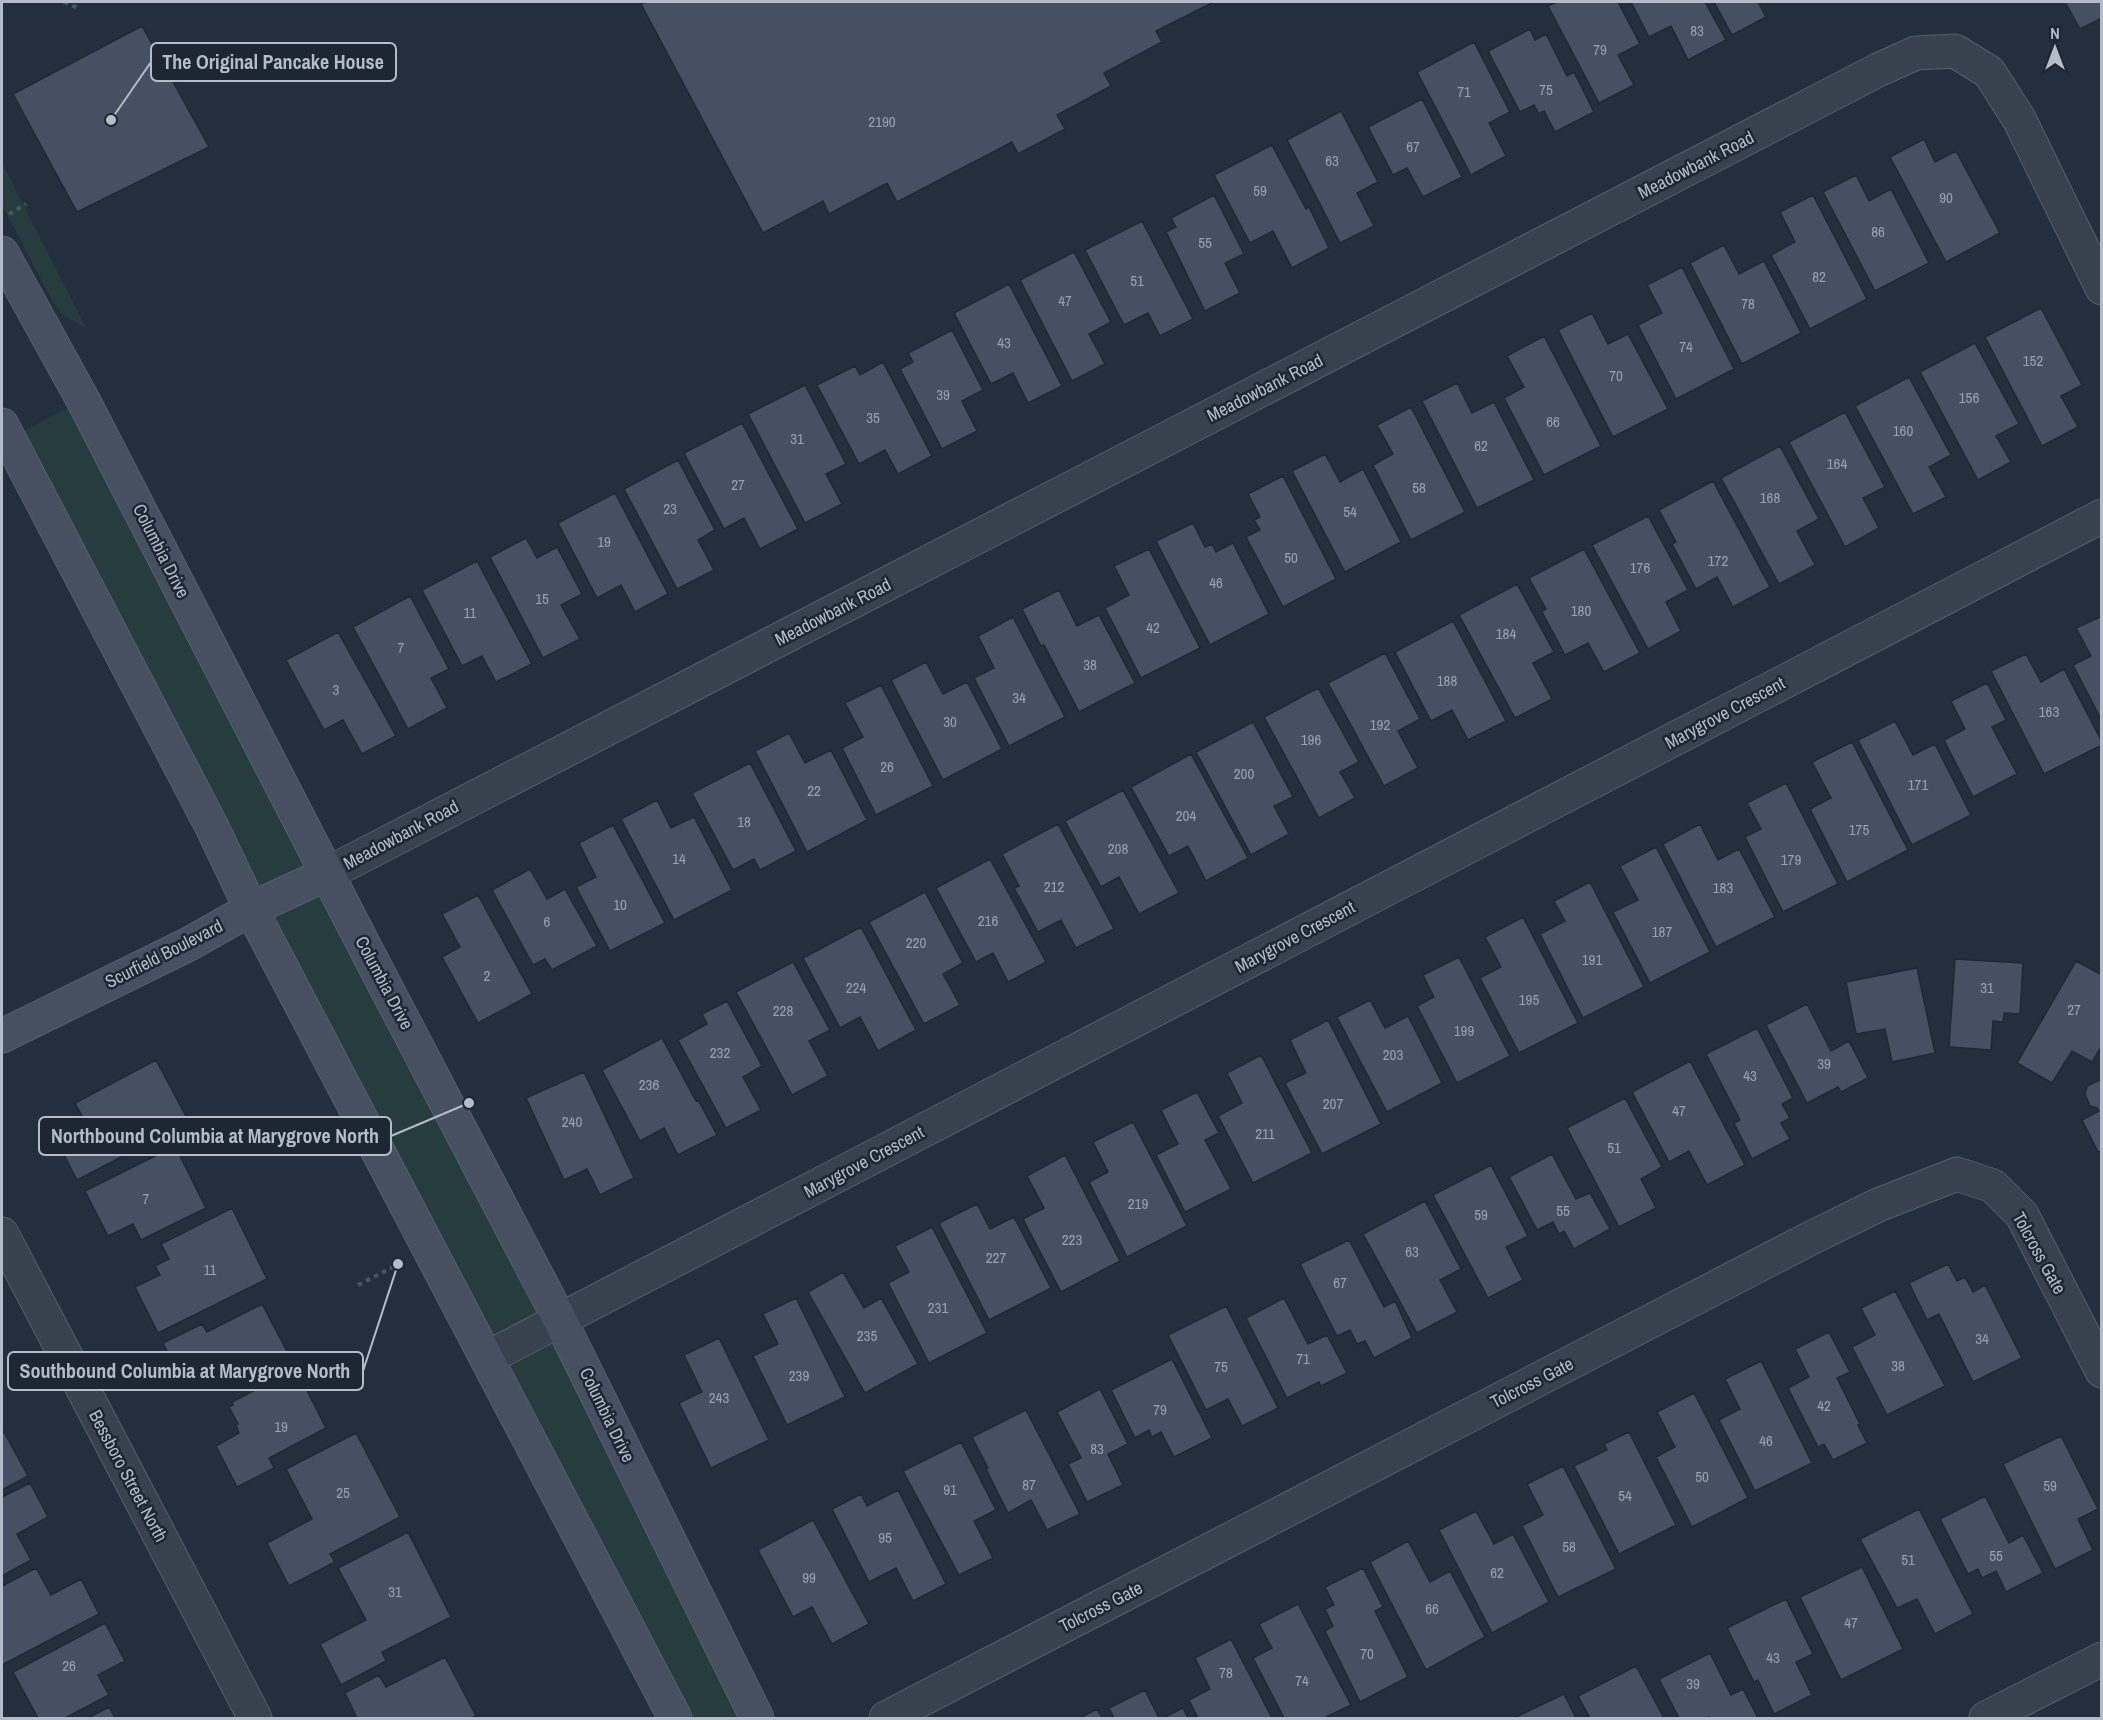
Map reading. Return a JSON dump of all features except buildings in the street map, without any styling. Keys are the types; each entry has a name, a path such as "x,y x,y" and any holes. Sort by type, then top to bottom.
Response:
{"street":[{"name":"Meadowbank Road","path":"327,874 1916,53 1955,51 1989,72 2019,119 2102,288"},
{"name":"Columbia Drive","path":"2,253 83,400 560,1320 757,1719"},
{"path":"2,425 217,837 251,909 675,1719"},
{"name":"Marygrove Crescent","path":"487,1358 2102,516"},
{"name":"Scurfield Boulevard","path":"2,1036 189,944 251,909 327,874"},
{"name":"Tolcross Gate","path":"886,1719 1809,1239 1878,1205 1957,1174 1993,1186 2022,1215 2102,1371"},
{"name":"Bessboro Street North","path":"2,1234 255,1719"},
{"path":"1986,1719 2102,1659"}],"path":[{"path":"64,2 78,8"},
{"path":"9,214 26,204"},
{"path":"358,1285 398,1264"}],"green space":[{"path":"2,163 86,328 63,315 53,302 2,205"},
{"path":"83,400 757,1718 675,1718 9,439"}],"place":[{"name":"The Original Pancake House","path":"111,120"},
{"name":"Northbound Columbia at Marygrove North","path":"469,1103"},
{"name":"Southbound Columbia at Marygrove North","path":"398,1264"}]}
